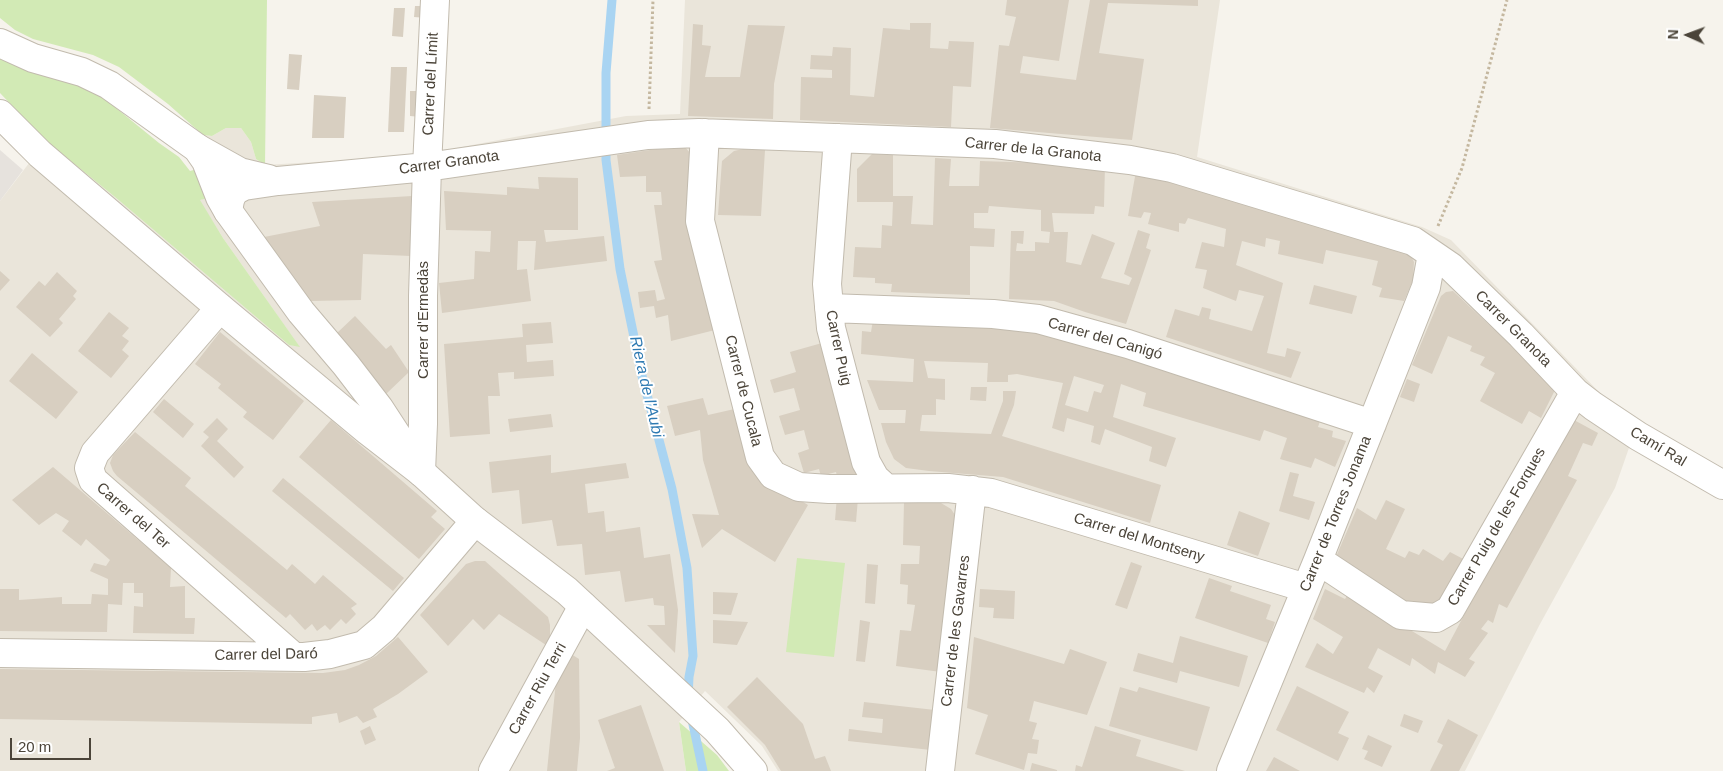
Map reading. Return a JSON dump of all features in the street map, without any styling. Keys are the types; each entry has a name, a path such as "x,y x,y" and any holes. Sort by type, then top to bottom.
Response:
{"street":[{"name":"Carrer del Límit","path":"427,167 435,0"},
{"path":"0,42 33,58 82,72 109,85 197,148 240,172 278,181"},
{"path":"0,114 40,154 220,308 368,432 421,472 476,522 567,591 717,730 754,771"},
{"name":"Carrer de la Granota","path":"619,139 648,134 704,134 995,144 1130,160 1172,168 1413,241 1432,254"},
{"name":"Carrer de Cucala","path":"704,134 700,221 760,457 773,475 799,487 829,489 948,488 972,490"},
{"name":"Carrer Puig","path":"838,138 826,284 831,328 866,462 875,478 886,488"},
{"name":"Carrer Granota","path":"228,210 230,200 236,190 244,186 427,167 619,139"},
{"path":"197,148 206,161 220,197 228,210 301,312 379,408 421,472"},
{"name":"Carrer d'Ermedàs","path":"421,472 427,167"},
{"name":"Carrer Granota","path":"1432,254 1451,267 1584,399"},
{"name":"Carrer de Torres Jonama","path":"1231,771 1318,560 1426,286 1432,254"},
{"name":"Carrer del Ter","path":"220,308 95,453 89,468 93,480 294,657"},
{"name":"Carrer del Canigó","path":"829,308 992,314 1038,319 1128,344 1372,424"},
{"name":"Camí Ral","path":"1584,399 1638,436 1723,485"},
{"name":"Carrer Puig de les Forques","path":"1318,560 1401,615 1436,618 1450,610 1584,399"},
{"name":"Carrer del Montseny","path":"972,490 991,493 1306,588"},
{"name":"Carrer de les Gavarres","path":"940,771 972,490"},
{"name":"Carrer del Daró","path":"0,653 294,657 330,654 364,645 384,628 476,522"},
{"name":"Carrer Riu Terri","path":"493,771 584,606"}],"path":[{"path":"648,134 653,0"},
{"path":"1432,254 1438,223 1462,168 1507,0"}],"shaded area":[{"path":"685,0 1220,0 1197,157 1422,227 1451,240 1600,393 1638,422 1615,488 1540,624 1465,771 778,771 762,746 705,691 679,722 686,771 0,771 0,201 46,141 289,345 299,346 223,238 199,200 207,198 197,169 203,135 212,136 226,128 241,128 251,142 256,159 265,165 414,156 626,116 680,114"},
{"path":"0,150 23,170 0,201"}],"green space":[{"path":"0,0 267,0 265,165 256,159 251,142 241,128 226,128 212,136 203,135 168,104 119,67 93,55 33,39 15,30 0,18"},
{"path":"0,55 10,63 22,67 64,76 105,99 179,157 190,171 197,169 208,198 200,200 223,238 300,347 289,345 46,141 0,93"},
{"path":"797,558 845,563 834,657 786,652"},
{"path":"679,722 717,755 729,771 686,771"}],"building":[{"path":"1007,0 1069,0 1059,61 1023,56 1020,73 1076,80 1090,0 1198,0 1198,6 1108,3 1099,53 1144,59 1132,140 990,128 999,45 1009,46 1016,17 1005,15"},
{"path":"415,6 427,6 427,18 414,17"},
{"path":"394,8 405,8 403,37 392,36"},
{"path":"910,23 931,23 930,48 948,49 949,41 974,42 971,87 953,86 951,127 800,120 801,77 832,78 832,70 810,69 811,55 832,56 833,47 851,48 850,95 874,97 883,28 910,30"},
{"path":"693,24 703,25 702,45 711,46 705,77 740,77 748,25 785,26 774,84 773,119 688,116"},
{"path":"289,54 302,55 299,90 287,89"},
{"path":"391,67 407,67 404,132 388,132"},
{"path":"410,91 421,91 421,117 410,116"},
{"path":"314,95 346,97 344,138 312,138"},
{"path":"676,146 685,147 690,153 719,329 671,341 668,315 656,318 654,306 640,308 638,292 655,290 657,301 665,299 654,261 662,260 654,205 662,205 661,192 646,192 646,176 620,177 617,155"},
{"path":"743,149 765,150 761,216 718,215 722,161 734,151"},
{"path":"872,154 893,155 893,196 913,196 911,224 933,225 935,158 951,159 949,186 979,186 980,161 1105,165 1104,207 1095,206 1094,214 1052,213 1054,232 1068,232 1066,262 1081,265 1092,234 1115,243 1101,278 1129,285 1132,278 1124,274 1138,230 1150,234 1146,248 1151,250 1126,324 1054,301 1009,299 1011,231 1024,231 1023,244 1017,243 1016,251 1035,251 1035,242 1049,243 1050,232 1041,231 1041,210 989,206 988,213 974,213 974,228 995,229 994,247 970,246 970,295 891,292 892,284 875,283 875,278 853,277 855,247 881,248 882,225 892,226 893,202 857,202 857,169"},
{"path":"1136,171 1403,251 1411,256 1414,262 1413,280 1404,301 1379,297 1382,288 1372,285 1378,261 1326,250 1323,264 1278,254 1280,241 1266,238 1265,247 1242,241 1236,265 1283,283 1267,353 1285,357 1287,348 1301,352 1291,378 1166,337 1175,309 1199,316 1202,307 1211,309 1209,319 1252,331 1264,296 1239,290 1236,301 1203,288 1207,270 1195,268 1202,242 1224,247 1226,229 1188,218 1185,224 1179,223 1179,232 1148,224 1151,213 1144,212 1141,218 1128,216"},
{"path":"538,177 578,178 578,230 544,230 546,242 604,236 607,261 534,270 536,241 518,241 517,270 527,269 531,301 442,313 439,283 474,279 475,251 490,252 491,231 446,230 444,191 507,195 507,187 539,189"},
{"path":"412,196 411,256 363,254 361,300 311,301 259,238 320,226 312,202"},
{"path":"0,271 10,280 0,291"},
{"path":"57,272 77,291 73,296 76,299 59,319 63,323 50,337 16,307 39,281 45,286"},
{"path":"1314,285 1357,296 1352,314 1309,304"},
{"path":"1453,291 1556,388 1541,418 1529,411 1522,424 1480,401 1495,373 1480,365 1485,357 1470,351 1472,346 1448,336 1432,374 1412,365 1441,296 1446,292"},
{"path":"109,312 129,328 122,336 129,341 122,350 129,356 111,378 78,351"},
{"path":"355,316 386,349 391,345 409,372 386,394 337,333"},
{"path":"873,320 1042,331 1320,421 1318,427 1333,431 1332,437 1346,441 1335,467 1315,458 1311,468 1280,459 1287,438 1264,430 1260,441 1143,406 1146,393 1121,384 1113,417 1176,438 1166,467 1149,461 1152,447 1105,429 1100,445 1091,442 1094,426 1067,418 1064,432 1052,428 1063,383 1017,374 1008,375 1008,382 987,382 988,363 924,361 928,378 945,379 945,400 936,399 936,415 922,415 920,431 991,434 1003,401 1003,391 1016,391 1014,405 1002,436 1161,485 1150,523 1003,477 906,468 894,459 886,442 881,423 905,423 906,410 879,410 867,380 913,382 914,359 861,354 862,331 871,332","holes":["1074,376 1104,385 1101,393 1094,391 1088,412 1065,405"]},
{"path":"551,322 553,343 526,345 527,362 553,360 554,376 514,379 514,372 498,373 500,396 488,396 490,434 450,437 444,344 523,337 522,324"},
{"path":"220,332 304,401 273,440 243,417 247,412 218,388 221,384 195,364"},
{"path":"822,343 860,473 838,480 836,472 821,476 819,469 804,473 798,453 809,449 804,430 785,435 779,416 800,410 794,388 774,393 770,380 796,372 790,352"},
{"path":"32,353 78,392 56,419 9,381"},
{"path":"1407,379 1420,384 1414,402 1400,397"},
{"path":"971,387 987,387 986,401 970,400"},
{"path":"703,398 708,415 739,408 772,483 808,505 775,562 722,529 702,548 692,514 719,515 703,460 700,430 675,436 667,406"},
{"path":"164,399 194,424 183,438 153,412"},
{"path":"551,414 553,427 510,432 508,419"},
{"path":"217,418 228,429 217,441 244,467 234,478 201,446 209,437 203,432"},
{"path":"331,420 437,511 431,517 445,529 419,559 299,457"},
{"path":"1574,420 1598,433 1592,446 1583,443 1568,476 1577,480 1507,608 1499,604 1493,623 1488,620 1481,629 1488,633 1469,659 1475,662 1465,677 1438,662 1435,674 1412,658 1410,666 1378,648 1368,668 1383,676 1374,693 1367,687 1364,693 1305,667 1317,643 1333,654 1343,637 1313,619 1325,589 1345,599 1349,593 1445,651 1565,425"},
{"path":"135,432 191,478 185,486 287,570 292,564 315,584 323,575 357,604 351,608 356,614 346,624 341,619 330,630 325,625 317,631 312,624 305,630 290,614 286,618 117,476 110,463 113,455"},
{"path":"551,455 551,473 626,463 629,478 585,484 588,513 604,511 606,532 640,527 644,558 670,554 678,610 675,653 647,625 665,625 664,606 654,605 653,598 625,602 620,571 585,575 582,544 557,546 552,520 522,524 519,490 492,493 489,462"},
{"path":"53,467 171,568 170,587 185,586 185,618 195,618 194,634 133,633 134,606 143,607 143,593 134,593 134,583 123,583 122,605 108,604 107,632 0,631 0,589 19,589 19,600 62,597 62,604 91,604 92,594 108,595 108,579 90,571 94,563 106,566 110,560 86,539 81,546 62,531 69,521 56,513 39,525 12,500"},
{"path":"1290,472 1299,474 1293,496 1315,502 1309,520 1279,511"},
{"path":"283,478 404,578 393,591 272,491"},
{"path":"837,496 858,498 856,522 835,520"},
{"path":"1386,500 1405,509 1386,549 1405,558 1409,551 1419,555 1423,549 1443,561 1450,552 1467,561 1444,604 1408,608 1335,559 1357,508 1376,520"},
{"path":"904,502 941,503 951,509 957,518 941,672 896,666 900,630 911,631 915,605 907,604 908,585 900,584 901,564 919,564 920,546 903,545"},
{"path":"1239,511 1270,523 1258,556 1227,545"},
{"path":"475,561 485,561 548,617 550,637 546,645 499,614 484,630 473,619 448,646 420,615 466,564"},
{"path":"1131,562 1142,566 1127,609 1115,605"},
{"path":"867,564 878,565 875,604 865,603"},
{"path":"1209,578 1232,586 1230,591 1271,605 1266,619 1275,622 1268,643 1195,618"},
{"path":"980,589 1015,591 1014,619 993,618 994,608 979,607"},
{"path":"713,592 738,593 731,615 713,614"},
{"path":"713,620 748,622 737,645 713,643"},
{"path":"860,620 870,622 865,662 856,661"},
{"path":"1180,636 1248,656 1239,687 1180,671 1177,683 1133,671 1138,653 1173,663"},
{"path":"398,637 428,672 398,694 373,709 377,717 363,723 357,716 339,723 337,713 312,717 312,724 0,719 0,669 323,673 345,670 359,665 376,656"},
{"path":"974,637 1064,664 1070,649 1107,662 1087,715 1034,701 1029,721 1037,723 1032,739 1039,740 1037,754 1028,753 1024,770 975,754 988,715 967,708"},
{"path":"571,654 579,659 580,738 577,771 547,771 556,681"},
{"path":"757,677 803,724 815,759 825,756 831,771 781,771 765,745 727,707"},
{"path":"1297,686 1349,712 1338,733 1349,738 1338,761 1276,730"},
{"path":"1120,687 1137,692 1139,687 1210,707 1197,751 1109,726"},
{"path":"864,702 935,710 931,750 848,741 849,729 882,733 883,719 862,717"},
{"path":"641,705 664,771 607,771 615,768 598,720"},
{"path":"1404,714 1423,721 1418,733 1400,726"},
{"path":"1448,719 1478,735 1459,771 1430,771 1443,745 1437,742"},
{"path":"370,726 376,740 365,745 360,731"},
{"path":"1095,726 1141,740 1136,756 1185,771 1075,771 1076,765 1082,767"},
{"path":"1368,735 1392,746 1382,767 1364,759 1368,751 1362,749"},
{"path":"1274,757 1300,771 1266,771"},
{"path":"1032,763 1057,770 1057,771 1030,771"}],"waterway":[{"name":"Riera de l'Aubi","path":"612,0 606,73 606,160 620,269 642,376 672,489 687,568 693,656 688,697"},
{"name":"Riera de l'Aubi","path":"691,715 703,771"}]}
